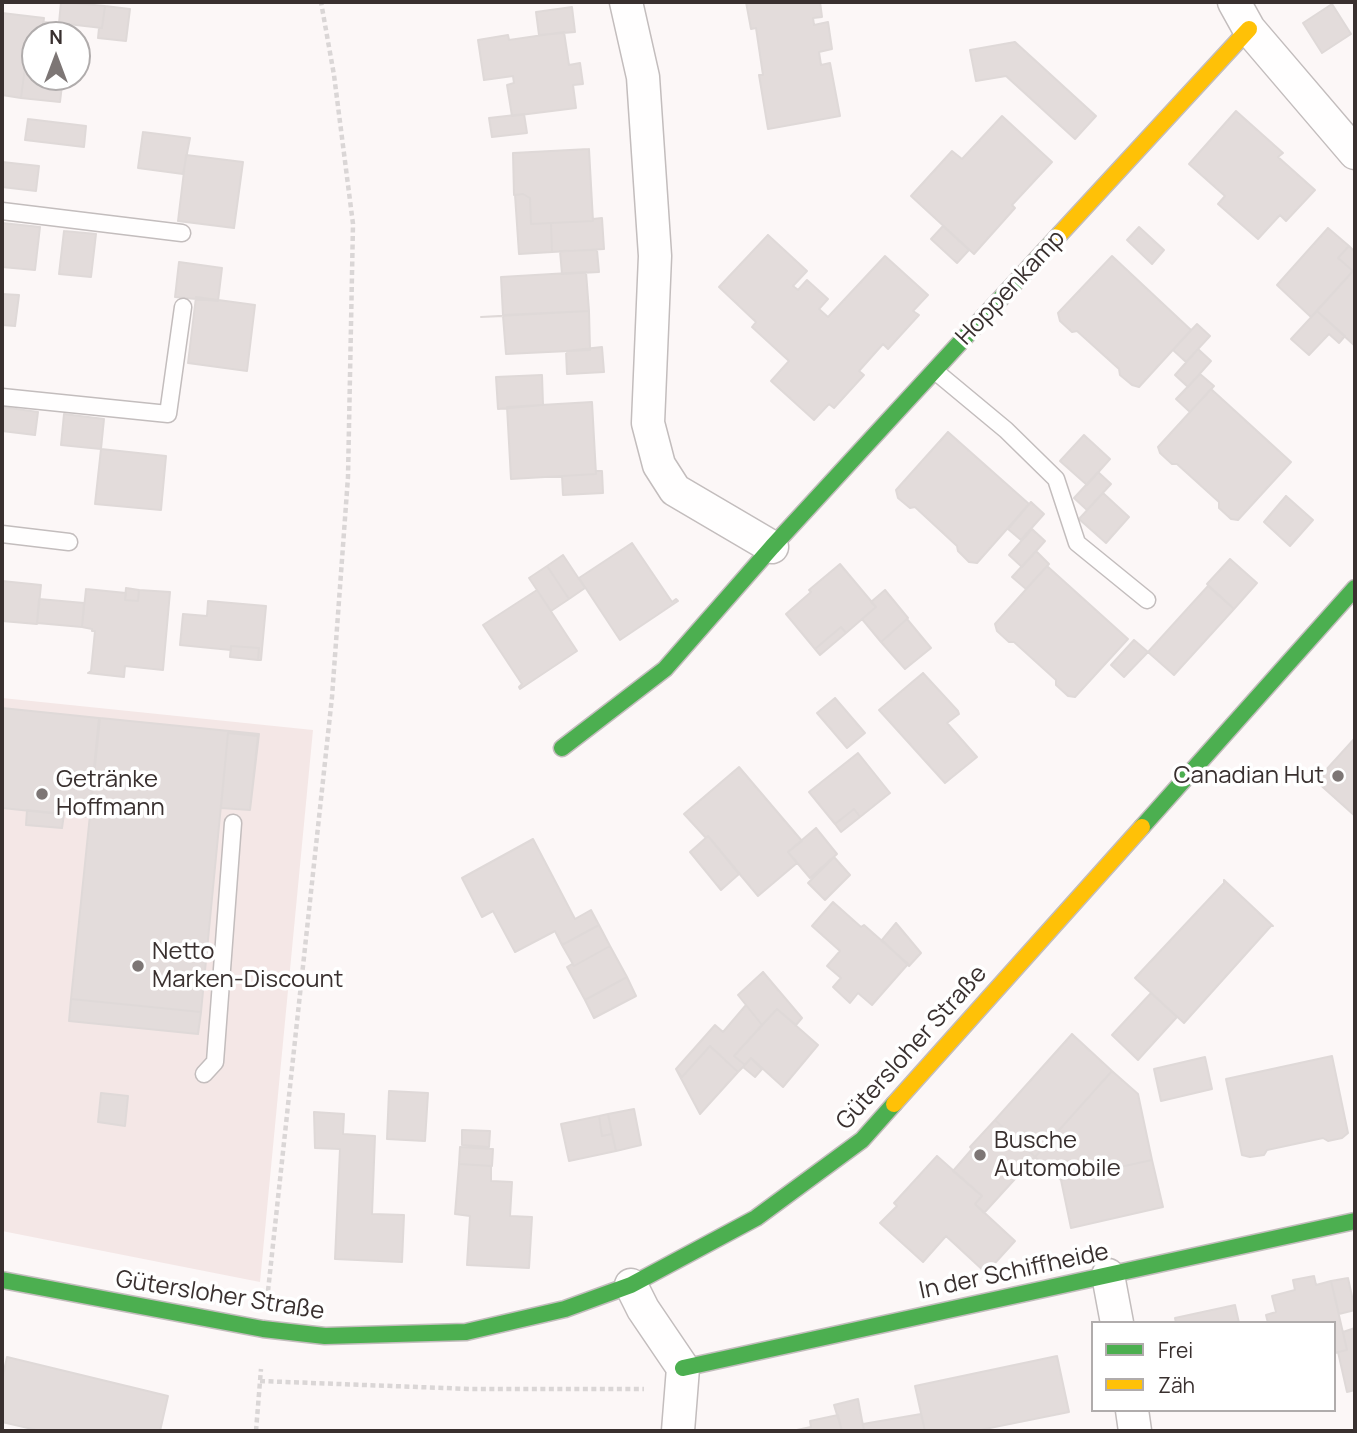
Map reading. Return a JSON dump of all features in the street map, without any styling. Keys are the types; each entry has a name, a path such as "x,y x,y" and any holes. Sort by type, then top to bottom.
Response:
{"street":[{"path":"626,2 643,77 655,256 648,423 659,465 675,490 772,547"},
{"path":"1234,2 1249,29 1355,153"},
{"name":"Hoppenkamp","path":"562,748 665,669 772,547 1249,29"},
{"name":"Gütersloher Straße","path":"2,1280 263,1329 325,1336 466,1332 565,1309 631,1285 756,1218 862,1140 1355,588"},
{"name":"In der Schiffheide","path":"682,1378 1108,1275 1355,1221"},
{"path":"1108,1275 1116,1321"},
{"path":"631,1285 682,1378 678,1431"},
{"path":"1132,1412 1135,1431"}],"lane":[{"path":"2,211 182,233"},
{"path":"2,397 169,414 183,307"},
{"path":"934,371 1006,430 1056,479 1077,543 1147,600"},
{"path":"2,534 69,542"},
{"path":"204,1074 215,1062 233,823"}],"path":[{"path":"256,1431 263,1329 332,697 348,478 353,224 334,75 321,2"},
{"path":"260,1381 470,1389 682,1378"}],"shaded area":[{"path":"2,698 313,730 260,1282 2,1231"}],"building":[{"path":"61,2 105,6 102,28 91,27 91,21 59,21"},
{"path":"746,2 820,2 822,17 813,18 814,25 828,22 832,49 819,52 821,65 830,63 840,116 768,129 759,75 763,75 756,28 751,29"},
{"path":"1332,4 1351,34 1322,53 1303,23"},
{"path":"105,6 130,9 126,41 98,38"},
{"path":"572,7 575,32 539,35 536,12"},
{"path":"2,13 44,18 44,21 21,21 21,98 2,95"},
{"path":"564,32 569,65 580,63 583,84 573,85 576,108 512,116 507,85 514,83 513,76 484,80 478,40 508,35 509,40"},
{"path":"1015,42 1096,116 1075,139 1006,76 976,81 970,50"},
{"path":"22,91 61,91 60,102 21,98"},
{"path":"1236,111 1283,153 1278,157 1315,190 1286,221 1280,215 1258,239 1218,204 1225,196 1189,164"},
{"path":"524,114 527,133 492,137 489,118"},
{"path":"1002,116 1052,162 1012,205 1015,208 974,254 911,196 952,151 962,159"},
{"path":"28,119 86,126 84,147 25,140"},
{"path":"143,132 190,138 183,174 138,168"},
{"path":"589,149 593,221 531,224 530,198 523,194 514,195 513,153"},
{"path":"186,155 243,162 234,228 178,221"},
{"path":"2,162 39,166 36,191 2,187"},
{"path":"523,194 530,198 531,224 551,223 552,252 519,254 515,195"},
{"path":"602,218 604,249 552,252 551,223 593,221"},
{"path":"2,223 40,227 35,270 2,267"},
{"path":"943,226 969,250 957,263 931,239"},
{"path":"1139,227 1164,250 1152,264 1127,240"},
{"path":"1328,228 1349,246 1338,258 1353,271 1311,317 1277,285"},
{"path":"64,231 96,234 91,277 59,274"},
{"path":"768,235 807,271 793,286 798,290 807,280 828,299 819,309 828,317 885,256 928,295 913,311 919,315 888,349 883,344 859,371 864,375 834,408 829,404 814,420 771,381 789,361 752,327 756,322 719,287"},
{"path":"1349,246 1355,252 1355,346 1317,311 1353,271 1338,258"},
{"path":"597,250 599,272 562,274 560,251"},
{"path":"1112,256 1191,330 1139,387 1120,375 1119,369 1077,331 1072,332 1060,321 1058,313"},
{"path":"179,262 222,268 218,301 175,297"},
{"path":"586,272 589,311 503,315 501,277"},
{"path":"2,294 19,295 15,326 2,325"},
{"path":"196,297 255,305 247,371 188,363"},
{"path":"589,311 590,350 506,354 503,316 481,317"},
{"path":"1317,311 1345,336 1339,343 1329,334 1309,355 1291,339"},
{"path":"1197,324 1210,336 1186,362 1173,350"},
{"path":"602,347 604,372 567,374 566,351"},
{"path":"1198,349 1211,361 1188,387 1175,375"},
{"path":"1200,374 1214,386 1190,412 1176,399"},
{"path":"542,375 543,405 498,409 496,377"},
{"path":"1211,389 1291,462 1238,520 1231,519 1219,508 1219,502 1177,464 1172,464 1160,453 1158,447"},
{"path":"592,402 596,474 511,479 507,407"},
{"path":"2,407 38,412 35,435 2,431"},
{"path":"64,414 104,419 101,449 61,445"},
{"path":"948,432 1029,504 977,563 969,562 958,551 957,546 915,507 910,508 898,498 896,490"},
{"path":"1084,435 1110,459 1087,485 1060,461"},
{"path":"101,449 166,456 161,510 95,504"},
{"path":"596,471 602,471 603,493 563,495 562,476 596,474"},
{"path":"1098,472 1111,484 1087,510 1074,498"},
{"path":"1103,493 1129,517 1106,543 1079,519"},
{"path":"1286,496 1313,520 1290,546 1264,522"},
{"path":"1031,502 1044,514 1021,540 1008,529"},
{"path":"1032,529 1045,541 1022,567 1009,555"},
{"path":"632,543 672,602 676,599 678,601 620,640 579,578"},
{"path":"1036,551 1049,564 1026,589 1012,577"},
{"path":"563,555 585,588 569,599 547,566"},
{"path":"1230,559 1257,583 1234,609 1207,584"},
{"path":"840,564 876,607 846,633 841,627 815,649 786,614"},
{"path":"547,566 569,599 551,611 529,578"},
{"path":"1047,566 1128,639 1075,697 1068,696 1056,685 1056,680 1014,642 1009,642 997,631 995,624"},
{"path":"2,581 41,585 37,624 2,621"},
{"path":"1208,586 1234,609 1174,675 1148,652"},
{"path":"126,588 139,590 138,601 125,600"},
{"path":"86,589 126,593 125,600 138,601 139,590 170,592 163,670 125,666 124,677 88,673 91,671 95,631 82,627"},
{"path":"537,590 577,651 520,689 522,684 483,625"},
{"path":"885,590 908,618 881,642 862,619 876,607 871,602"},
{"path":"39,599 84,603 82,627 37,623"},
{"path":"208,601 266,606 261,660 258,660 259,648 231,646 231,650 180,645 183,614 207,616"},
{"path":"907,619 931,648 905,669 881,642"},
{"path":"841,627 846,633 820,655 815,649"},
{"path":"1134,640 1148,652 1124,677 1111,665"},
{"path":"231,646 259,648 258,660 230,657"},
{"path":"923,673 958,711 959,714 947,723 977,757 945,783 879,710"},
{"path":"835,698 865,733 847,748 817,713"},
{"path":"2,708 99,718 89,817 2,808"},
{"path":"100,718 259,734 250,810 258,736 228,733 201,1012 71,999"},
{"path":"228,733 258,736 250,810 221,808"},
{"name":"Canadian Hut","path":"1355,738 1355,816 1316,781"},
{"path":"858,753 890,793 860,817 854,809 835,824 809,792"},
{"path":"739,767 802,841 788,852 797,863 758,896 708,836 706,838 684,814"},
{"path":"854,809 860,817 841,832 835,824"},
{"path":"27,810 64,814 62,828 26,825"},
{"path":"816,828 837,854 810,878 788,852"},
{"path":"708,836 739,874 721,890 690,852"},
{"path":"533,839 575,919 591,910 599,925 562,945 555,931 515,952 493,911 482,917 462,878"},
{"path":"834,857 850,875 825,900 808,883"},
{"path":"1224,880 1273,926 1184,1023 1135,978"},
{"path":"833,902 908,964 872,1005 858,993 850,1003 833,987 841,978 827,966 840,951 812,926"},
{"path":"896,923 921,953 909,966 882,940"},
{"path":"599,925 610,946 574,966 562,945"},
{"path":"610,946 627,977 585,1000 567,967 572,964 574,966"},
{"path":"763,972 802,1018 796,1025 777,1009 762,1025 738,995"},
{"path":"627,977 636,996 594,1018 585,1000"},
{"path":"1151,993 1177,1017 1138,1060 1112,1035"},
{"path":"71,999 201,1012 198,1034 69,1021"},
{"path":"746,1005 762,1025 734,1056 745,1065 738,1072 710,1046 682,1077 676,1069 715,1025 723,1032"},
{"path":"777,1009 818,1045 783,1087 751,1058 745,1065 734,1056"},
{"path":"1072,1034 1112,1071 1035,1157 995,1120"},
{"path":"710,1046 738,1072 700,1114 676,1069 682,1077"},
{"path":"1332,1056 1348,1133 1342,1138 1328,1141 1323,1138 1267,1150 1264,1155 1242,1155 1226,1079"},
{"path":"1205,1057 1212,1089 1161,1101 1154,1069"},
{"path":"751,1058 762,1069 755,1077 743,1067"},
{"path":"1112,1071 1138,1094 1152,1160 1061,1180 1035,1157"},
{"path":"389,1091 428,1093 425,1141 387,1139"},
{"path":"101,1093 128,1096 125,1126 98,1122"},
{"path":"634,1109 641,1145 616,1151 608,1114"},
{"path":"314,1112 344,1114 343,1134 375,1136 372,1214 404,1215 402,1262 335,1259 340,1149 315,1148"},
{"path":"608,1114 612,1134 602,1136 599,1116"},
{"path":"599,1116 602,1136 612,1134 616,1151 569,1161 561,1124"},
{"path":"995,1120 1035,1157 984,1213 975,1204 982,1196 953,1171 972,1149 970,1147"},
{"path":"462,1130 490,1131 489,1147 462,1145"},
{"path":"460,1147 493,1149 492,1166 459,1164"},
{"path":"937,1156 982,1196 975,1204 1015,1241 986,1273 946,1236 923,1262 880,1223 897,1206 894,1203"},
{"path":"1152,1160 1163,1207 1071,1228 1061,1180"},
{"path":"459,1164 491,1166 491,1181 512,1182 510,1216 532,1217 529,1268 467,1265 470,1216 455,1214"},
{"path":"1314,1276 1316,1285 1331,1281 1347,1350 1336,1353 1336,1321 1268,1321 1266,1315 1276,1312 1272,1296 1295,1290 1293,1280"},
{"path":"1348,1278 1355,1310 1339,1314 1331,1281"},
{"path":"1235,1305 1239,1321 1176,1321 1175,1318"},
{"path":"1355,1328 1355,1390 1347,1392 1338,1352 1347,1350 1343,1332"},
{"path":"1057,1356 1069,1412 975,1431 925,1431 915,1386"},
{"path":"7,1357 168,1396 160,1431 41,1431 2,1422 2,1380"},
{"path":"858,1399 864,1431 842,1431 834,1405"},
{"path":"921,1414 925,1431 864,1431 863,1424"},
{"path":"838,1415 842,1431 792,1431 811,1427 810,1421"}],"traffic: fast":[{"path":"562,748 665,669 772,547 1060,234"},
{"path":"1142,827 1355,588"},
{"path":"2,1280 263,1329 325,1336 466,1332 565,1309 631,1285 756,1218 862,1140 894,1104"},
{"path":"683,1368 1355,1221"}],"traffic: slow":[{"path":"1060,234 1249,29"},
{"path":"894,1104 1142,827"}],"place":[{"name":"Canadian Hut","path":"1338,776"},
{"name":"Getränke Hoffmann","path":"42,794"},
{"name":"Netto Marken-Discount","path":"138,966"},
{"name":"Busche Automobile","path":"980,1155"}]}
